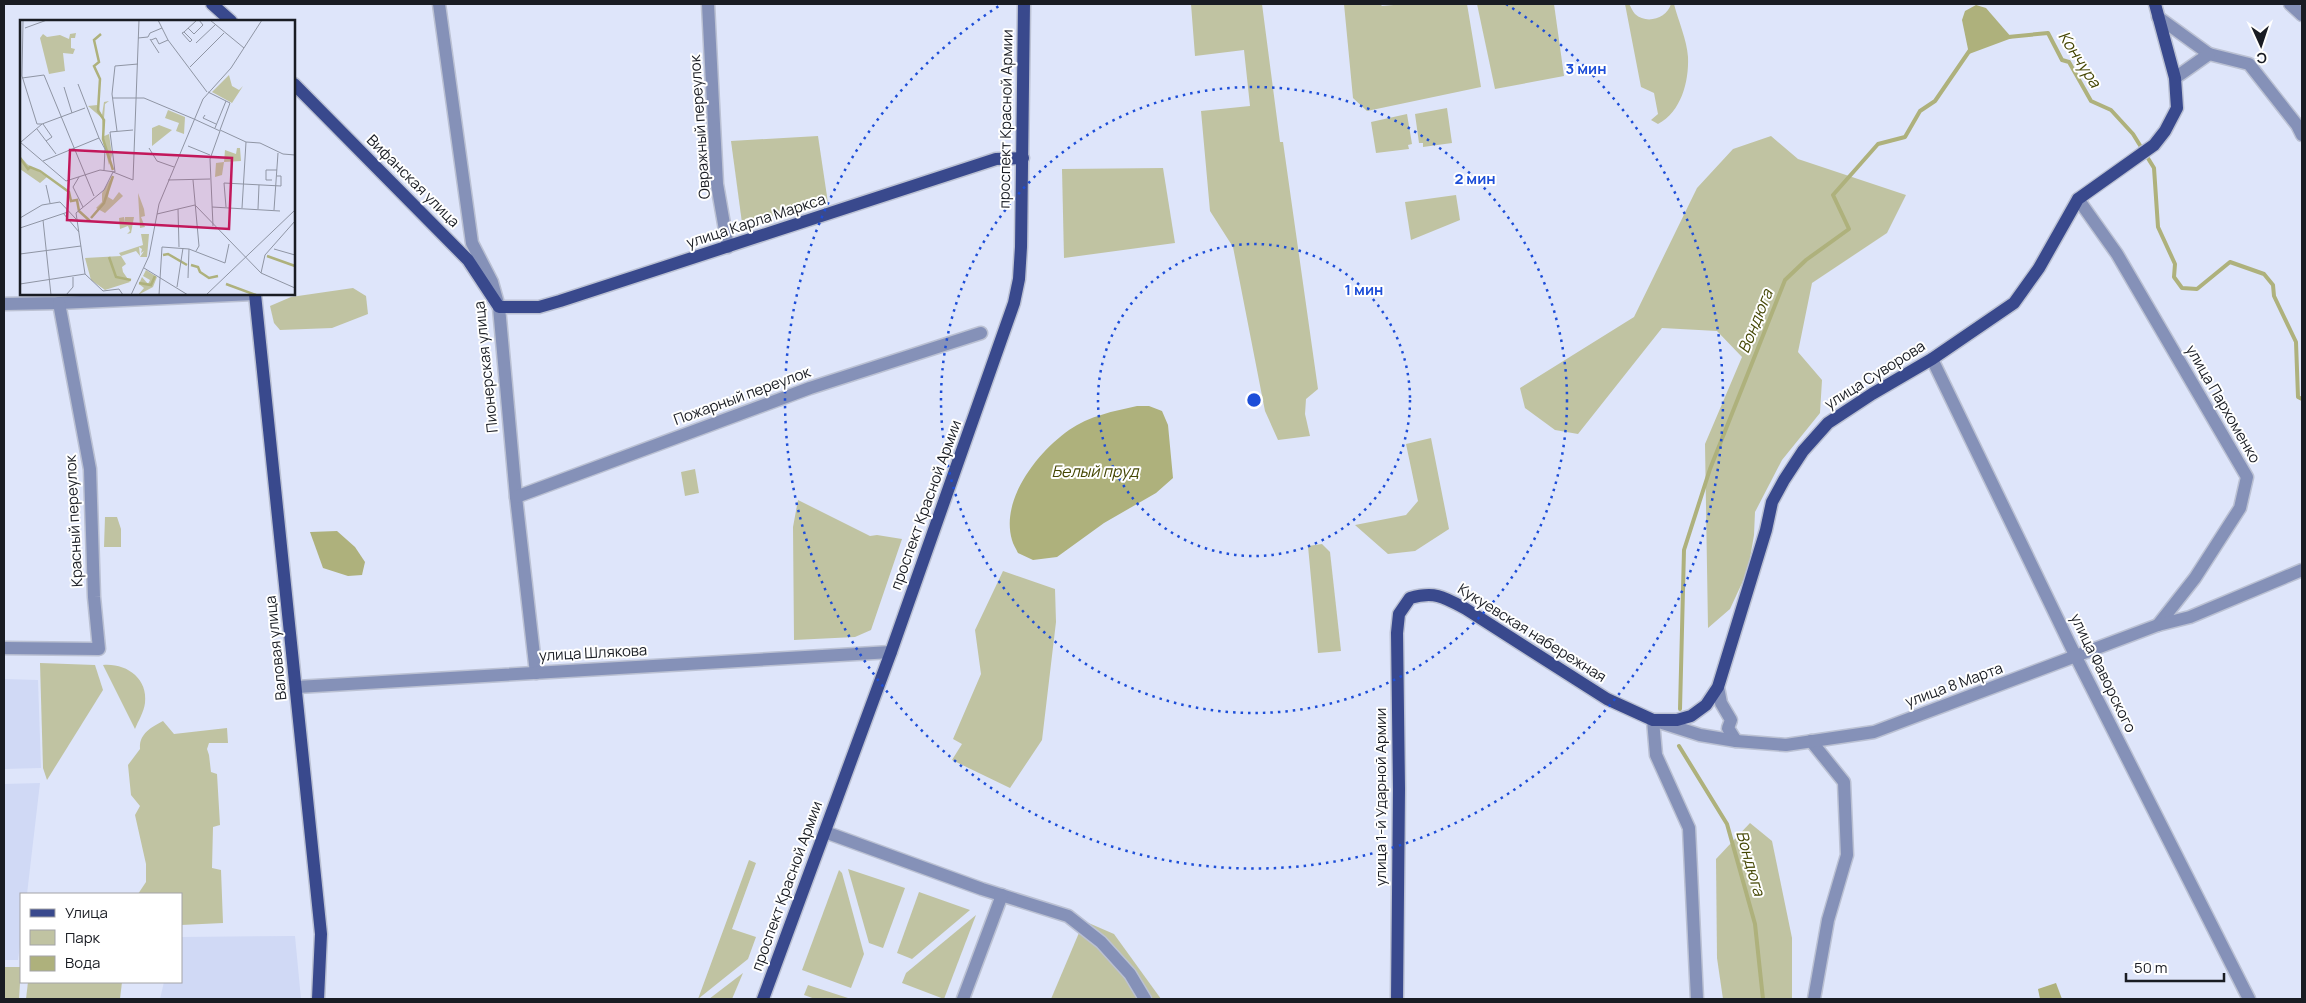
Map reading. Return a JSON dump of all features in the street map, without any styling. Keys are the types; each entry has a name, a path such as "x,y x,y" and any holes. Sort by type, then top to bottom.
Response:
{"main road":[{"name":"проспект Красной Армии","path":"763,999 891,652 1014,303 1019,279 1023,158 1024,4"},
{"path":"2154,4 2175,78"},
{"path":"218,12 230,20"},
{"name":"улица Суворова","path":"1653,720 1677,720 1690,716 1706,705 1718,687 1766,530 1772,502 1803,451 1828,423 1872,394 1932,359 2014,303 2039,268 2078,199 2154,146 2172,120 2177,108 2175,78"},
{"name":"Вифанская улица","path":"295,85 468,260 499,308"},
{"name":"улица Карла Маркса","path":"499,308 539,307 560,301 728,248 996,159 1023,158"},
{"name":"Валовая улица","path":"254,295 297,688 321,934 318,999"},
{"name":"Кукуевская набережная","path":"1410,598 1422,595 1442,596 1466,608 1607,700"},
{"name":"улица 1-й Ударной Армии","path":"1397,999 1399,789 1397,633 1399,614 1410,598"},
{"name":"улица 8 Марта","path":"1607,700 1653,720"}],"street":[{"name":"Пионерская улица","path":"439,4 472,243 492,282 499,308 516,496 536,673"},
{"name":"Овражный переулок","path":"708,4 717,184 728,248"},
{"path":"2290,4 2302,15"},
{"path":"2158,17 2209,54 2249,64 2301,127"},
{"path":"2175,78 2209,54"},
{"name":"улица Пархоменко","path":"2078,199 2117,254 2247,478 2240,508 2195,578 2158,625"},
{"path":"4,304 59,304 234,295"},
{"name":"Красный переулок","path":"4,648 98,649 94,597 90,469 59,304"},
{"name":"Пожарный переулок","path":"516,496 810,388 981,333"},
{"name":"улица Фаворского","path":"1932,359 2076,657 2249,999"},
{"name":"улица 8 Марта","path":"1653,720 1700,735 1736,741 1786,745 1874,732 2158,625 2190,616 2302,570"},
{"name":"улица Шлякова","path":"297,688 891,652"},
{"path":"1718,687 1721,703 1731,720 1728,728 1736,741"},
{"path":"1653,720 1656,755 1689,828 1697,999"},
{"path":"1811,741 1844,782 1847,855 1828,920 1814,999"},
{"path":"825,832 1002,895 1068,916 1101,942 1130,974 1145,999"},
{"path":"963,999 1002,895"}],"shaded area":[{"path":"4,679 38,680 41,768 4,769"},
{"path":"40,783 27,893 20,893 20,945 18,960 4,960 4,784"},
{"path":"295,936 301,999 160,999 164,983 182,983 182,937"}],"green space":[{"path":"1191,4 1262,4 1280,142 1283,142 1318,389 1306,399 1305,414 1310,436 1278,440 1265,411 1233,247 1210,211 1201,111 1250,106 1244,50 1195,56"},
{"path":"1344,4 1380,4 1382,6 1467,4 1481,87 1367,111 1353,98"},
{"path":"1477,4 1554,4 1564,76 1495,89"},
{"path":"1625,4 1629,4 1634,13 1640,17 1651,19 1661,16 1669,9 1671,4 1674,4 1684,37 1688,57 1685,86 1673,112 1658,124 1651,120 1658,114 1654,93 1641,87"},
{"path":"1447,108 1452,143 1423,147 1423,143 1419,143 1415,114"},
{"path":"1407,114 1412,144 1408,145 1409,149 1376,153 1371,122"},
{"path":"818,136 828,203 742,223 731,141"},
{"path":"1771,136 1798,159 1906,195 1887,233 1812,283 1798,352 1822,380 1820,413 1782,460 1755,512 1754,535 1748,570 1730,609 1708,628 1705,444 1742,357 1717,331 1662,328 1578,434 1555,430 1525,408 1520,388 1634,317 1697,188 1733,149"},
{"path":"1163,168 1175,243 1064,258 1062,169"},
{"path":"1456,195 1460,220 1411,240 1405,202"},
{"path":"353,288 366,296 368,314 332,328 280,330 274,323 270,306 291,297"},
{"path":"1431,438 1449,529 1415,551 1388,554 1355,525 1406,515 1418,501 1406,444"},
{"path":"695,469 699,493 685,496 681,472"},
{"path":"798,500 870,536 877,535 902,539 871,630 855,637 794,640 793,527"},
{"path":"105,517 117,517 121,529 121,547 104,547"},
{"path":"1322,544 1330,552 1341,651 1318,653 1308,546"},
{"path":"1003,571 1055,589 1056,622 1042,740 1010,788 952,760 962,744 953,739 981,674 975,630"},
{"path":"40,663 95,665 103,690 47,780 43,768"},
{"path":"103,665 112,665 127,670 139,679 143,686 145,703 135,729"},
{"path":"163,721 174,734 227,728 228,743 209,743 207,749 211,772 217,774 220,825 213,827 212,868 221,870 223,923 182,925 182,893 139,893 146,882 146,864 135,815 140,806 131,795 128,765 140,749 143,735"},
{"path":"1750,823 1772,841 1792,938 1792,999 1723,999 1717,958 1716,859"},
{"path":"749,860 756,863 732,929 756,937 748,959 698,999"},
{"path":"848,869 905,888 883,948 869,943"},
{"path":"839,870 842,873 864,954 851,988 802,970"},
{"path":"919,892 970,910 912,959 897,953"},
{"path":"976,915 944,999 902,983 906,973"},
{"path":"1084,921 1114,934 1161,999 1051,999"},
{"path":"4,967 20,967 19,999 4,999"},
{"path":"743,973 732,999 709,999"},
{"path":"28,983 122,983 120,999 26,999"},
{"path":"808,985 848,998 815,999 804,995"}],"water":[{"path":"1976,5 1986,8 2012,38 1969,54 1962,20 1965,11"},
{"name":"Белый пруд","path":"1137,406 1149,406 1162,411 1168,425 1173,478 1156,493 1104,523 1057,557 1033,560 1018,553 1012,540 1011,509 1024,478 1034,464 1057,439 1077,425 1102,415"},
{"path":"337,531 355,547 365,562 362,575 348,576 323,568 310,532"},
{"path":"2056,983 2062,999 2040,999 2038,989"}],"waterway":[{"name":"Кончура","path":"2008,37 2048,33 2062,60 2069,62 2091,101 2111,110 2133,134 2154,168 2158,227 2175,264 2174,277 2182,288 2197,289 2230,262 2264,274 2273,285 2274,296 2296,342 2298,397 2302,399"},
{"name":"Вондюга","path":"1680,709 1684,550 1710,469 1785,280 1806,260 1849,229 1833,195 1878,144 1905,137 1920,111 1935,101 1970,50"},
{"name":"Вондюга","path":"1679,746 1727,824 1755,924 1763,999"}]}
